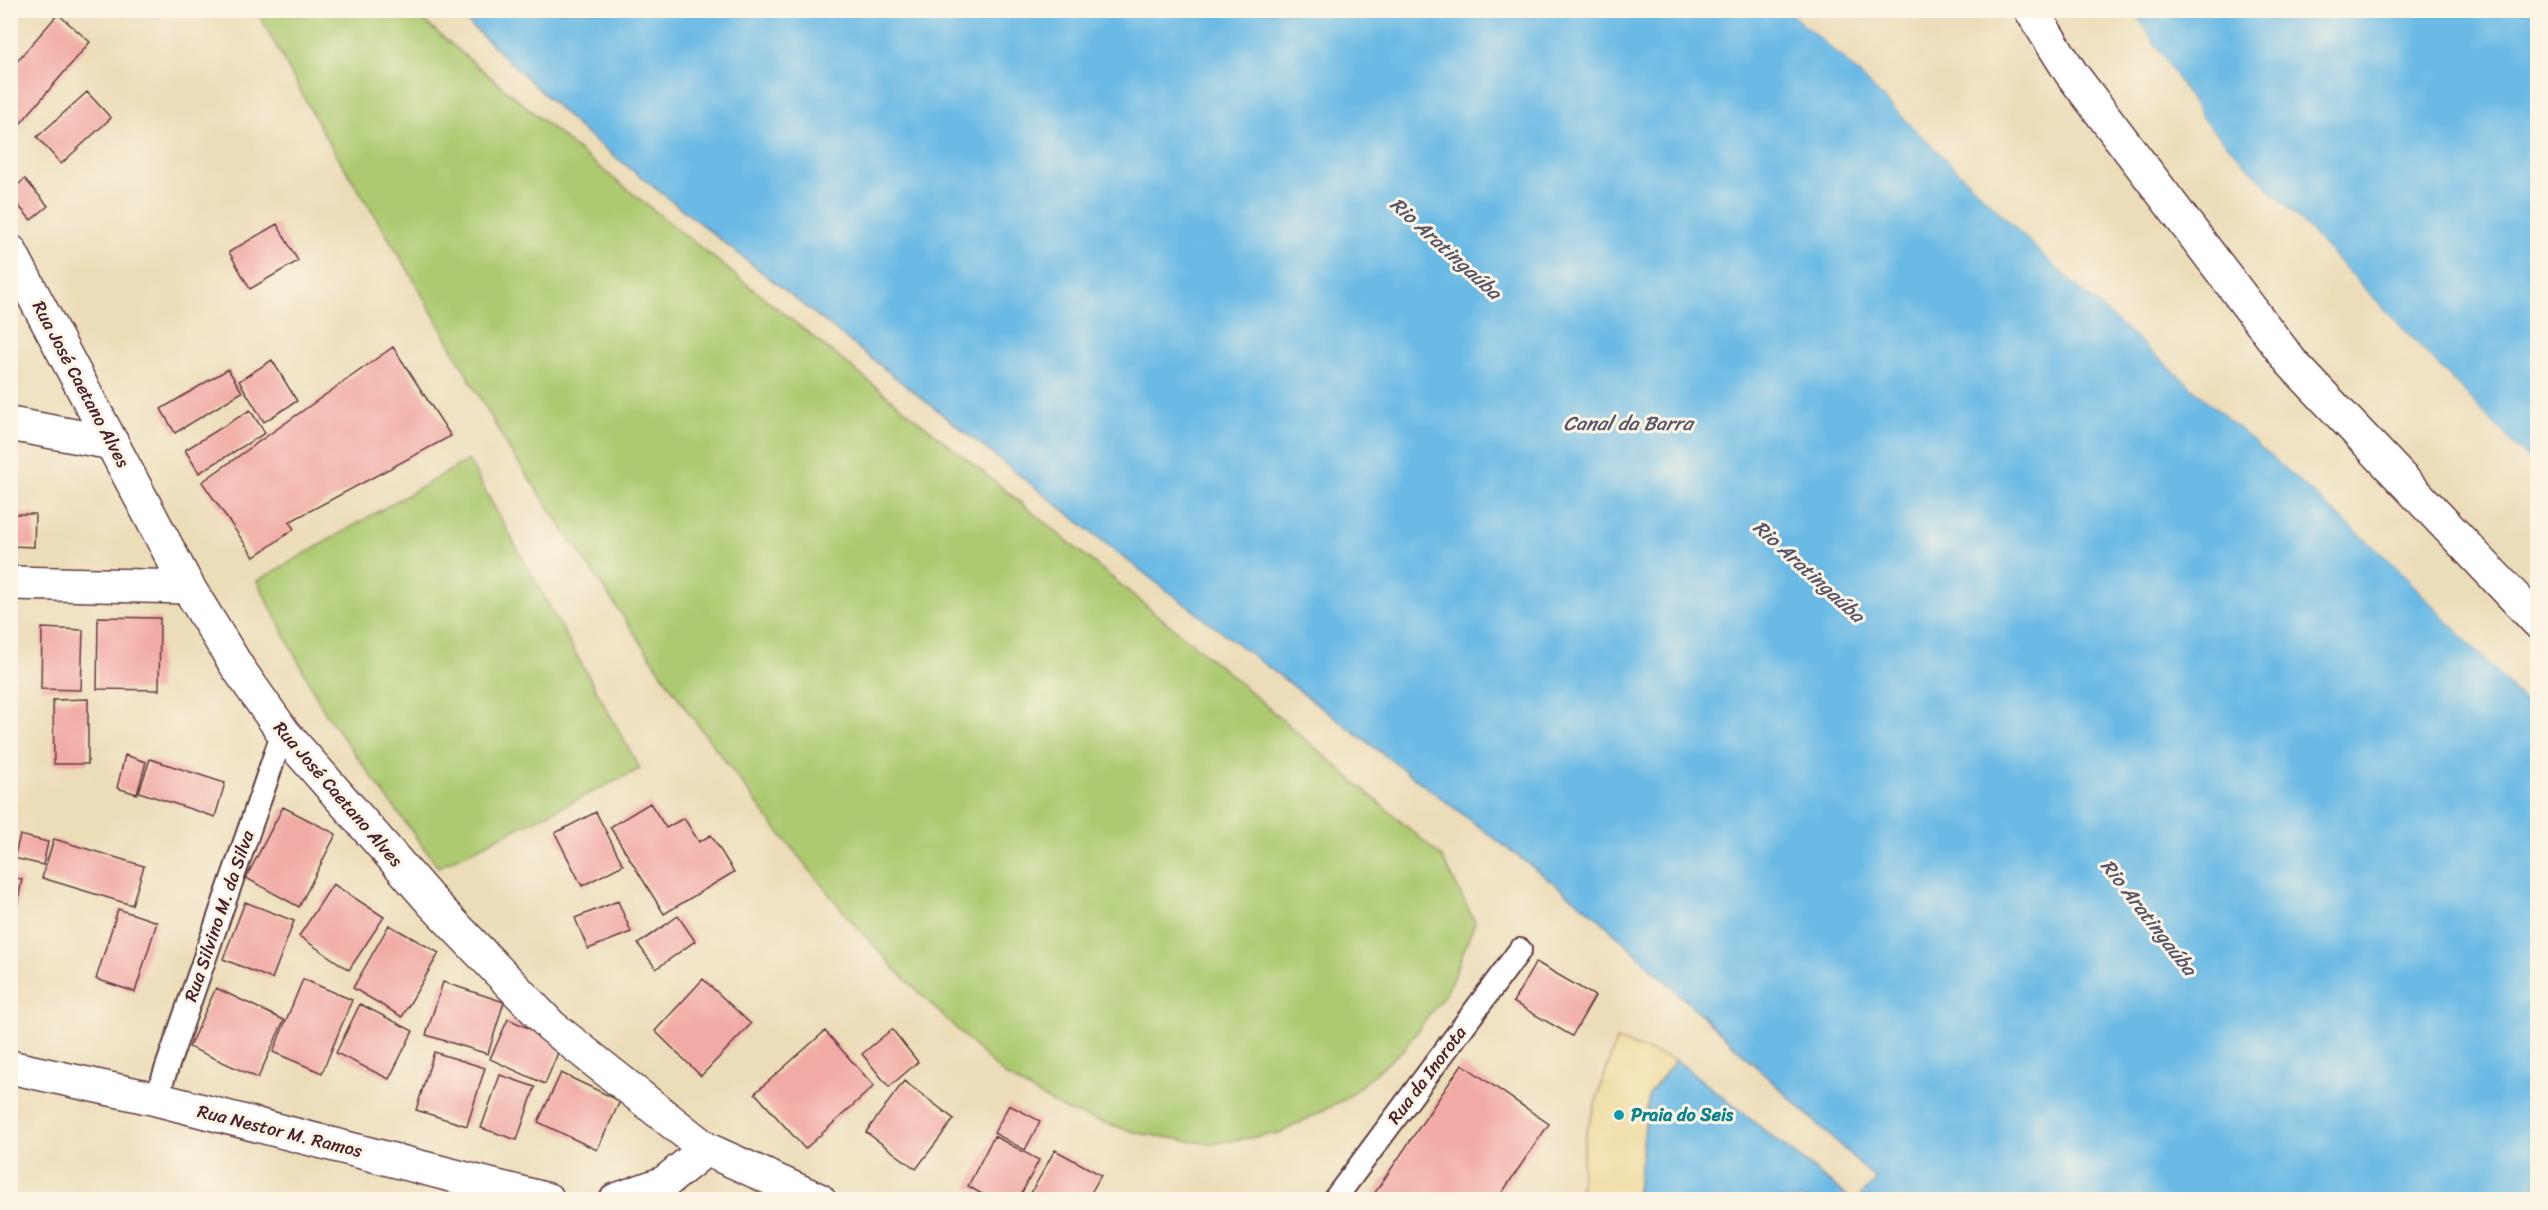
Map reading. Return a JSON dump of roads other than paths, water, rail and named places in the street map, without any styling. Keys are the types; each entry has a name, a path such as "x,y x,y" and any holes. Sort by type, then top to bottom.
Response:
{"street":[{"path":"2031,10 2071,73 2290,362 2538,622"},
{"name":"Rua José Caetano Alves","path":"10,251 188,587 238,668 283,732 431,901 551,1026 706,1149 819,1200"},
{"path":"10,424 112,443"},
{"path":"10,583 188,587"},
{"name":"Rua Nestor M. Ramos","path":"10,1067 156,1100 548,1200"},
{"path":"616,1200 664,1183 706,1149"}],"lane":[{"name":"Rua Silvino M. da Silva","path":"156,1100 283,732"},
{"name":"Rua da Inorota","path":"1334,1200 1520,950"}],"water":[{"name":"Canal da Barra","path":"456,11 1788,11 1841,56 2060,271 2394,564 2537,714 2537,1199 1857,1199 1877,1180 1593,913 1132,564 584,132"},
{"path":"2133,11 2537,11 2537,469 2204,121"},
{"path":"1676,1060 1851,1199 1636,1199 1649,1094"}],"place":[{"name":"Praia do Seis","path":"1619,1115"}],"water label":[{"name":"Rio Aratingaúba","path":"1446,248"},
{"name":"Rio Aratingaúba","path":"1809,571"},
{"name":"Rio Aratingaúba","path":"2149,917"}]}
